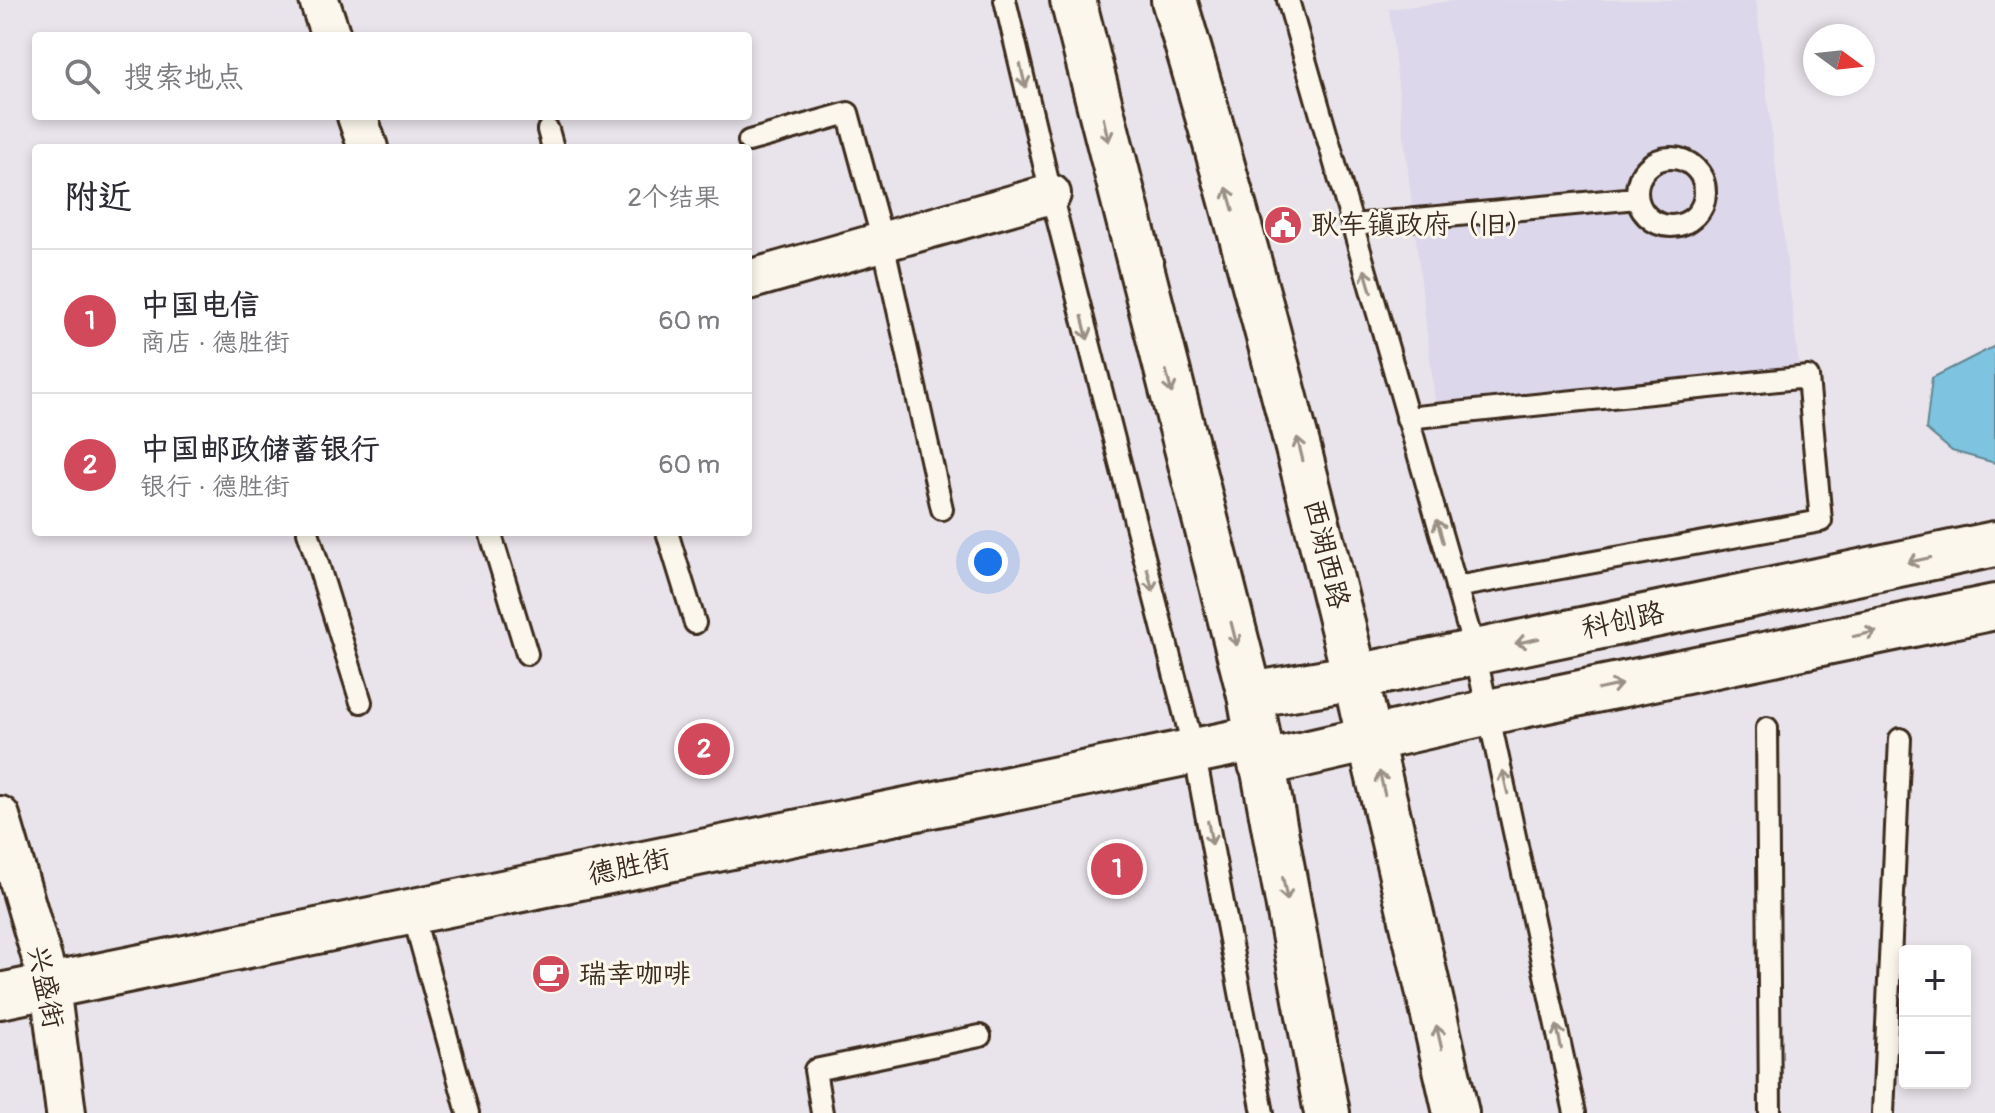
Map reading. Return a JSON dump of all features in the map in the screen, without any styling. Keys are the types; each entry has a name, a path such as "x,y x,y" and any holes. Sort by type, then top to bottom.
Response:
{"street":[{"path":"319,0 330,32"},
{"path":"1073,0 1250,695 1327,1113"},
{"name":"西湖西路","path":"1174,0 1294,426 1372,741 1456,1113"},
{"path":"358,120 367,144"},
{"path":"752,279 1051,194"},
{"name":"科创路","path":"1250,695 1356,677 1995,544"},
{"path":"1259,751 1372,741 1489,712 1995,607"},
{"name":"德胜街","path":"0,996 1194,751 1259,751"},
{"name":"兴盛街","path":"0,816 50,986 66,1113"}],"lane":[{"path":"1005,0 1051,194 1194,751 1263,1113"},
{"path":"1288,0 1475,652 1575,1113"},
{"path":"749,141 848,113 883,242 942,509"},
{"path":"1353,225 1637,198"},
{"path":"1407,418 1808,377 1821,521 1456,587"},
{"path":"309,536 361,702"},
{"path":"491,536 527,654"},
{"path":"668,536 695,623"},
{"path":"1767,728 1770,1113"},
{"path":"1883,1113 1900,739"},
{"path":"412,911 468,1113"},
{"path":"822,1113 815,1070 980,1036"}],"shaded area":[{"path":"1461,0 1756,0 1799,366 1436,410 1389,9"}],"water":[{"path":"1995,346 1995,463 1952,451 1926,429 1932,378"}],"place":[{"name":"耿车镇政府（旧）","path":"1283,225"},
{"name":"中国邮政储蓄银行","path":"704,749"},
{"name":"中国电信","path":"1117,869"},
{"name":"瑞幸咖啡","path":"551,974"}]}
